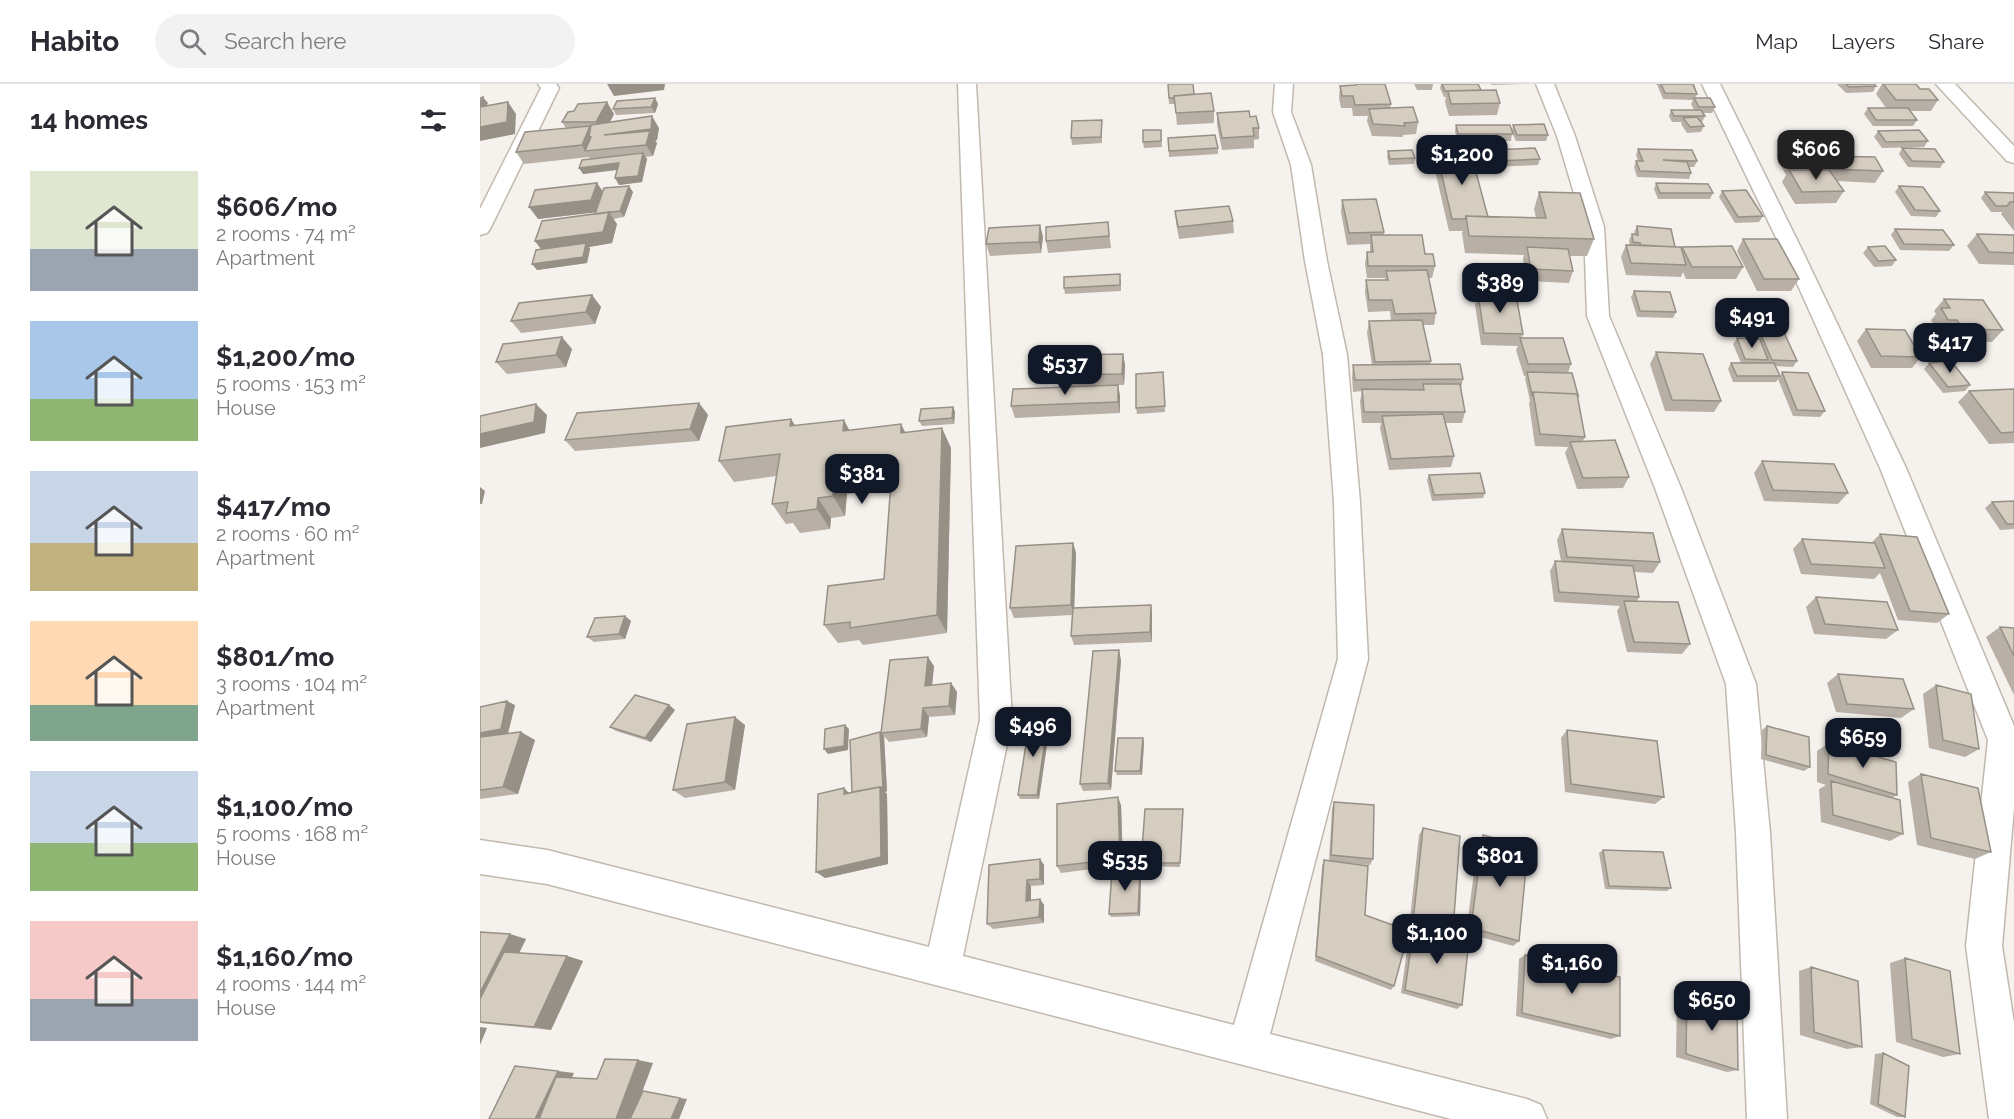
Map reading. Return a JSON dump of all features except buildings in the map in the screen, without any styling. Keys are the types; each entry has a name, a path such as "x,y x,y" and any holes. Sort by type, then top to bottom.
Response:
{"street":[{"path":"480,229 550,88 547,84"},
{"path":"942,969 996,720 967,84"},
{"path":"1247,1047 1353,659 1347,502 1335,355 1316,261 1301,165 1282,112 1284,84"},
{"path":"1545,84 1566,136 1594,226 1598,316 1668,488 1741,684 1753,833 1767,1119"},
{"path":"1711,84 1797,261 1893,468 2004,740 1984,946 2009,1119"},
{"path":"1945,84 2014,157"},
{"path":"480,857 547,867 1527,1119"}]}
